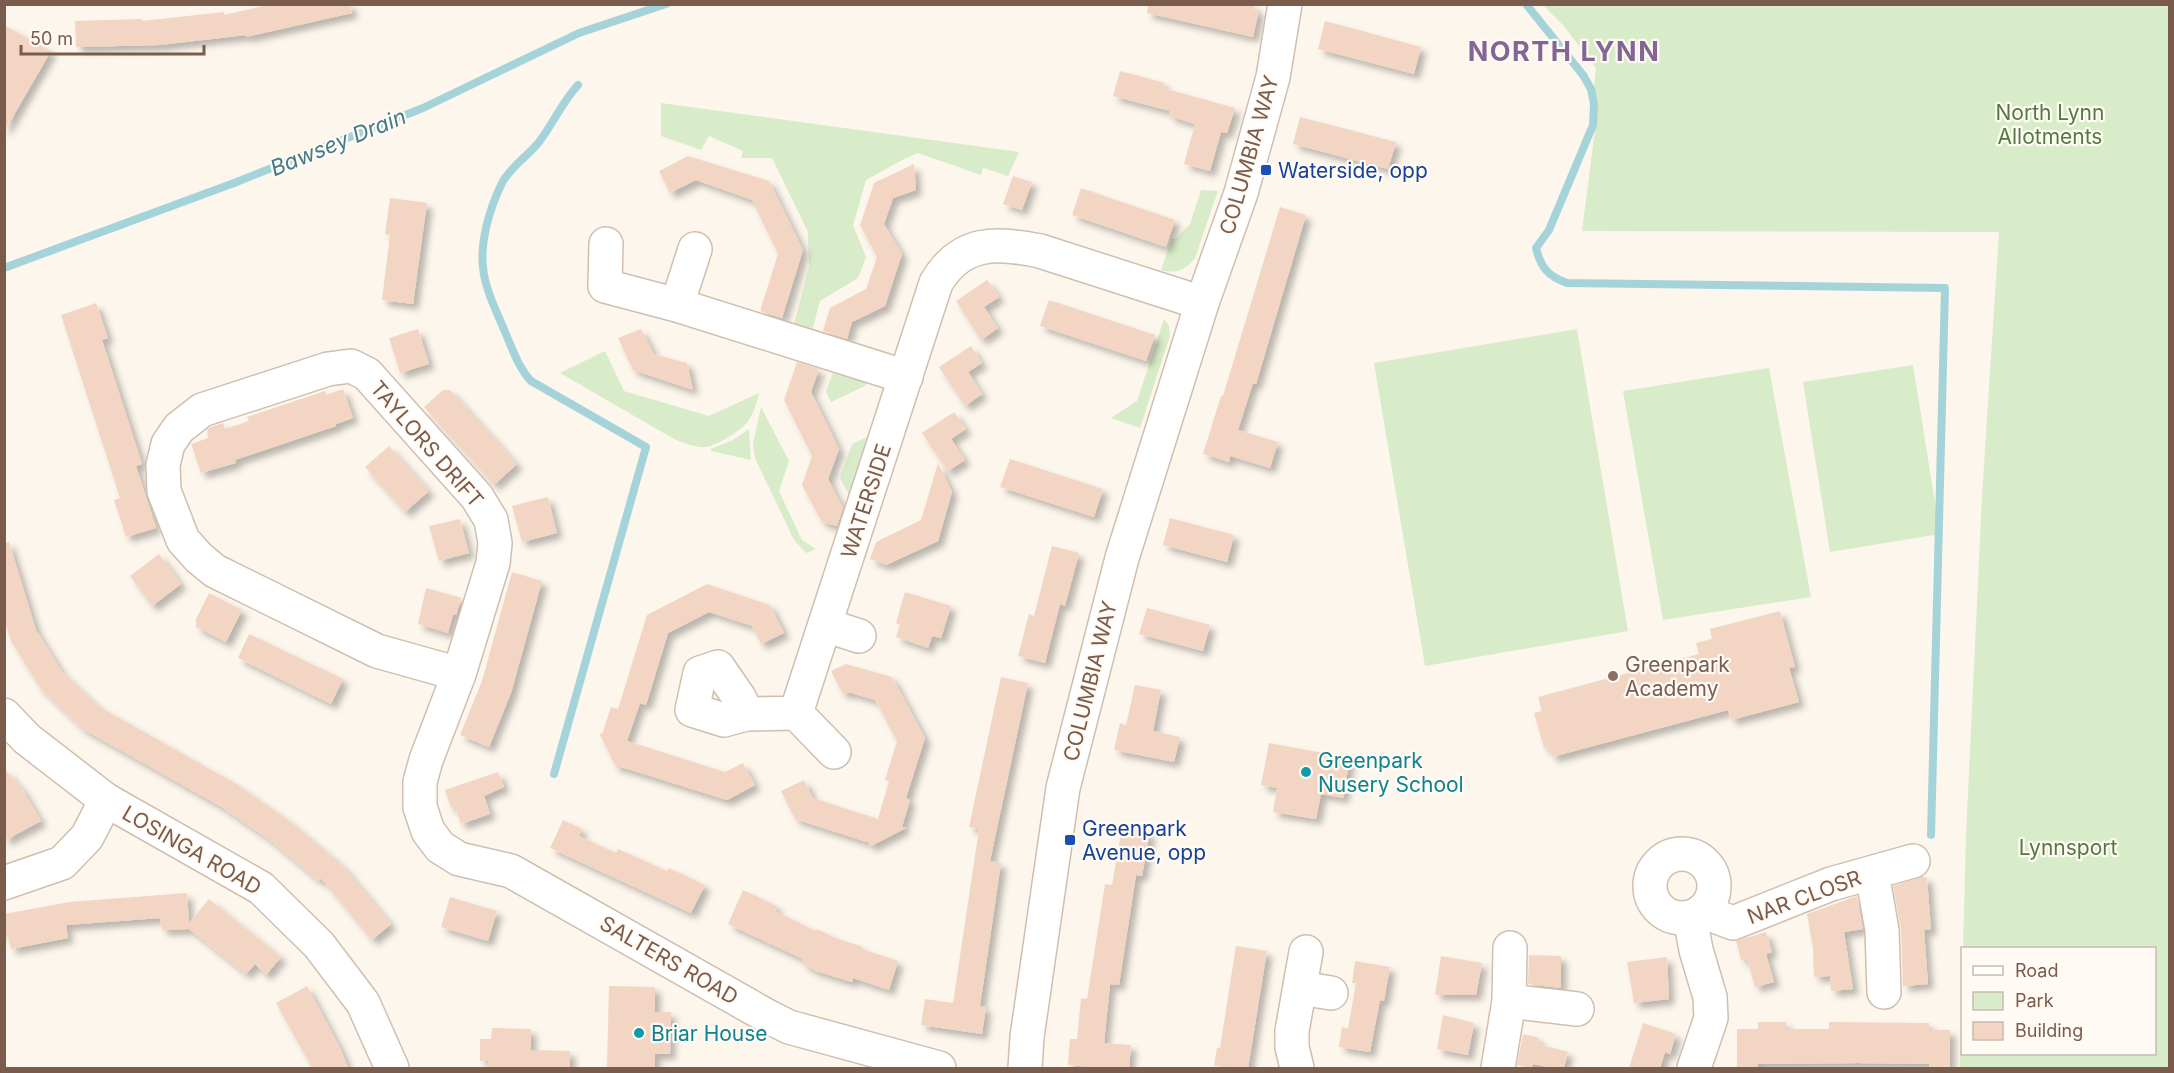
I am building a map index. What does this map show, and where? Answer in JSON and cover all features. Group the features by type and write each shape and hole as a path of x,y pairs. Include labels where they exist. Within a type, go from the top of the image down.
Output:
{"street":[{"name":"COLUMBIA WAY","path":"1025,1068 1027,1037 1063,788 1119,568 1202,303 1244,181 1273,77 1285,4"},
{"path":"606,244 605,286 677,305 906,376"},
{"name":"WATERSIDE","path":"796,713 936,283 944,269 960,255 978,247 1013,245 1040,251 1202,303"},
{"path":"677,305 695,249"},
{"name":"TAYLORS DRIFT","path":"440,848 428,831 420,807 420,782 426,760 459,674 493,563 495,543 491,520 477,497 367,374 351,366 328,369 202,410 179,428 168,444 163,465 164,491 183,540 199,558 216,571 377,651 459,674"},
{"path":"825,625 859,636"},
{"path":"746,714 796,713 834,752"},
{"name":"LOSINGA ROAD","path":"4,715 27,739 106,800 261,888 319,945 363,1003 392,1068"},
{"path":"4,882 62,863 87,837 106,800"},
{"name":"SALTERS ROAD","path":"440,848 459,859 511,871 789,1027 939,1068"},
{"name":"NAR CLOSR","path":"1699,1067 1711,1018 1710,997 1696,950 1696,914 1733,923 1830,884 1913,861"},
{"name":"NAR CLOSR","path":"1872,873 1882,930 1884,992"},
{"path":"1498,1068 1509,1001 1510,948"},
{"path":"1297,1068 1292,1047 1292,1031 1315,990 1306,952"},
{"path":"1509,1001 1577,1009"}],"green space":[{"name":"North Lynn Allotments","path":"1543,5 2169,5 2169,1068 1960,1068 1961,1022 1961,1055 2156,1055 2156,947 1963,947 1982,496 1999,232 1582,231 1597,114 1594,85 1596,68 1563,25"},
{"path":"661,103 1019,152 1008,176 983,168 981,175 918,153 866,180 853,225 866,257 858,278 820,301 811,335 793,328 809,267 808,232 772,158 741,158 743,151 709,136 701,150 661,136"},
{"path":"1201,190 1218,191 1195,258 1188,266 1180,270 1171,272 1161,270 1172,238 1175,239 1190,224"},
{"path":"1164,319 1169,326 1170,336 1140,428 1111,418 1137,401"},
{"path":"1577,329 1628,631 1425,666 1374,363"},
{"path":"605,351 624,391 709,416 759,393 754,410 749,420 741,428 711,446 698,447 678,441 560,373"},
{"path":"1913,365 1940,534 1830,552 1803,382"},
{"path":"835,367 867,378 865,386 831,402 826,392"},
{"path":"1769,368 1811,597 1663,620 1623,391"},
{"path":"761,407 789,461 779,491 802,540 816,549 806,553 794,540 755,458 753,444"},
{"path":"749,429 751,460 711,451 711,449 733,440"},
{"path":"878,432 854,504 840,478 852,444"}],"building":[{"path":"272,4 351,4 352,13 246,37 246,35 160,45 76,47 75,21 142,19 142,21 224,12 224,15"},
{"path":"1148,4 1254,4 1253,9 1259,10 1253,37 1147,13"},
{"path":"1325,21 1421,47 1414,74 1318,49"},
{"path":"4,25 51,51 4,132"},
{"path":"1120,71 1165,83 1163,88 1235,108 1227,133 1221,132 1210,171 1184,164 1195,124 1169,116 1170,111 1113,96"},
{"path":"1300,117 1396,142 1388,169 1293,144"},
{"path":"688,156 769,181 803,250 782,318 760,311 778,254 752,200 696,180 670,193 659,171"},
{"path":"914,164 916,190 893,198 884,224 902,254 885,306 852,322 847,339 823,331 830,308 866,289 877,257 860,225 874,183"},
{"path":"1013,176 1032,182 1022,210 1003,204"},
{"path":"1081,188 1175,220 1166,247 1072,215"},
{"path":"390,198 427,203 413,304 382,300 390,235 385,234"},
{"path":"1280,207 1306,215 1256,384 1253,383 1238,430 1278,442 1270,468 1230,456 1229,462 1203,454 1221,396 1223,396"},
{"path":"987,280 999,297 984,307 998,328 981,340 956,301"},
{"path":"1049,300 1155,335 1146,361 1040,326"},
{"path":"96,303 108,338 102,340 142,464 136,466 156,528 126,537 114,500 120,498 61,315"},
{"path":"418,329 429,364 400,373 389,338"},
{"path":"641,329 654,354 687,363 693,390 633,370 618,338"},
{"path":"971,346 982,363 968,372 982,394 965,406 939,367"},
{"path":"797,362 819,369 811,392 839,449 828,479 843,508 837,526 822,522 802,485 812,456 784,400"},
{"path":"343,389 353,418 336,424 336,426 235,460 236,463 201,473 191,444 208,438 207,430 211,427 223,423 225,429 249,421 247,417 325,391 326,395"},
{"path":"443,390 450,390 517,464 494,485 424,407"},
{"path":"954,412 966,429 951,439 965,460 948,471 922,433"},
{"path":"389,446 429,491 405,512 365,467"},
{"path":"1010,459 1103,489 1094,517 1000,487"},
{"path":"938,463 952,492 938,541 886,565 870,559 876,542 921,520"},
{"path":"548,497 557,533 522,542 512,506"},
{"path":"1170,518 1234,535 1227,562 1163,545"},
{"path":"460,519 469,553 439,561 429,526"},
{"path":"9,542 36,630 62,672 98,706 238,785 292,823 342,865 391,924 372,940 321,878 319,881 267,838 220,806 83,729 40,688 11,641 4,620 4,543"},
{"path":"1052,546 1079,553 1065,606 1060,604 1045,663 1018,656 1029,614 1034,616"},
{"path":"159,554 181,584 152,606 130,576"},
{"path":"512,572 542,581 511,693 489,747 460,735 482,681"},
{"path":"707,584 770,605 784,633 761,644 752,626 709,612 668,633 646,705 640,703 627,741 725,772 743,763 755,785 727,800 618,766 617,769 599,733 602,734 611,707 618,709 647,615"},
{"path":"426,588 461,598 456,615 453,614 448,633 418,624"},
{"path":"905,592 951,606 941,638 932,636 928,648 896,637 900,625 896,623"},
{"path":"209,593 242,610 226,642 196,627 196,619"},
{"path":"1147,608 1210,625 1203,651 1139,634"},
{"name":"Greenpark Academy","path":"1780,611 1795,667 1789,668 1799,702 1731,720 1728,710 1552,757 1549,747 1544,748 1534,713 1542,711 1538,697 1699,654 1696,643 1712,639 1710,629"},
{"path":"249,634 343,679 331,704 238,658"},
{"path":"846,664 892,677 925,738 906,798 910,800 902,827 906,828 869,847 870,843 795,819 781,791 804,780 813,798 878,819 889,781 885,780 897,741 875,700 848,692 843,694 831,671"},
{"path":"1001,677 1028,683 990,861 1001,863 980,1006 986,1007 982,1034 921,1025 925,999 953,1003 979,829 969,827"},
{"path":"1135,685 1161,690 1153,731 1180,737 1174,762 1114,750 1120,723 1126,725"},
{"name":"Greenpark Nusery School","path":"1269,743 1350,758 1343,798 1321,794 1316,819 1273,812 1277,788 1261,785"},
{"path":"4,768 23,790 41,821 4,841"},
{"path":"498,772 504,787 484,796 490,814 461,824 455,806 451,808 445,790"},
{"path":"563,820 582,829 579,836 616,853 618,849 667,871 669,868 705,885 691,913 550,848"},
{"path":"1122,828 1150,832 1142,876 1136,875 1119,985 1110,984 1104,1043 1131,1045 1129,1068 1068,1065 1070,1039 1077,1039 1081,998 1087,999 1105,884 1112,885"},
{"path":"1927,877 1931,930 1924,930 1928,984 1903,986 1901,929 1893,886"},
{"path":"743,890 777,906 775,911 816,931 817,929 863,947 862,949 898,961 889,990 853,978 852,982 816,971 802,963 803,959 728,924"},
{"path":"187,893 189,923 209,899 281,957 266,975 255,964 246,974 189,929 162,930 160,918 66,925 68,938 11,949 9,937 4,937 4,914 70,902"},
{"path":"1857,896 1863,929 1844,932 1853,989 1831,991 1830,976 1814,977 1813,948 1807,914"},
{"path":"450,897 497,911 488,941 441,927"},
{"path":"1766,932 1772,952 1766,954 1774,982 1755,987 1747,959 1741,960 1736,941"},
{"path":"1236,946 1267,951 1248,1068 1214,1066 1217,1048 1220,1048"},
{"path":"1529,955 1561,956 1561,988 1528,984"},
{"path":"1441,956 1482,963 1476,995 1435,995"},
{"path":"1667,957 1669,999 1634,1003 1627,962"},
{"path":"1355,961 1390,967 1384,1001 1380,1000 1370,1052 1339,1047 1342,1027 1348,1029 1356,983 1352,983"},
{"path":"307,986 348,1068 312,1068 276,1003"},
{"name":"Briar House","path":"609,986 655,987 655,1012 671,1012 670,1054 655,1054 655,1068 607,1068"},
{"path":"1443,1015 1474,1023 1468,1055 1437,1049"},
{"path":"1758,1022 1786,1022 1786,1029 1829,1029 1829,1022 1929,1023 1929,1030 1950,1030 1950,1068 1929,1068 1929,1064 1858,1063 1758,1064 1758,1068 1737,1068 1737,1029 1758,1029"},
{"path":"1643,1023 1676,1034 1670,1054 1665,1052 1660,1068 1629,1068"},
{"path":"492,1028 531,1029 531,1050 570,1051 570,1068 488,1068 488,1061 480,1061 480,1039 491,1039"},
{"path":"1523,1034 1539,1038 1538,1044 1568,1052 1564,1068 1533,1064 1532,1068 1517,1065"}],"waterway":[{"name":"Bawsey Drain","path":"4,268 234,183 423,108 579,33 666,4"},
{"path":"1526,4 1583,75 1591,89 1594,104 1593,125 1549,230 1536,248 1543,266 1555,277 1567,283 1945,288 1931,835"},
{"path":"554,774 646,447 531,381 516,358 492,301 484,276 482,257 487,224 502,183 510,171 539,142 578,85"}],"place":[{"name":"Waterside, opp","path":"1266,170"},
{"name":"Greenpark Academy","path":"1613,676"},
{"name":"Greenpark Nusery School","path":"1306,772"},
{"name":"Greenpark Avenue, opp","path":"1070,840"},
{"name":"Briar House","path":"639,1033"}],"district":[{"name":"NORTH LYNN","path":"1564,51"}],"park label":[{"name":"Lynnsport","path":"2068,847"}]}
